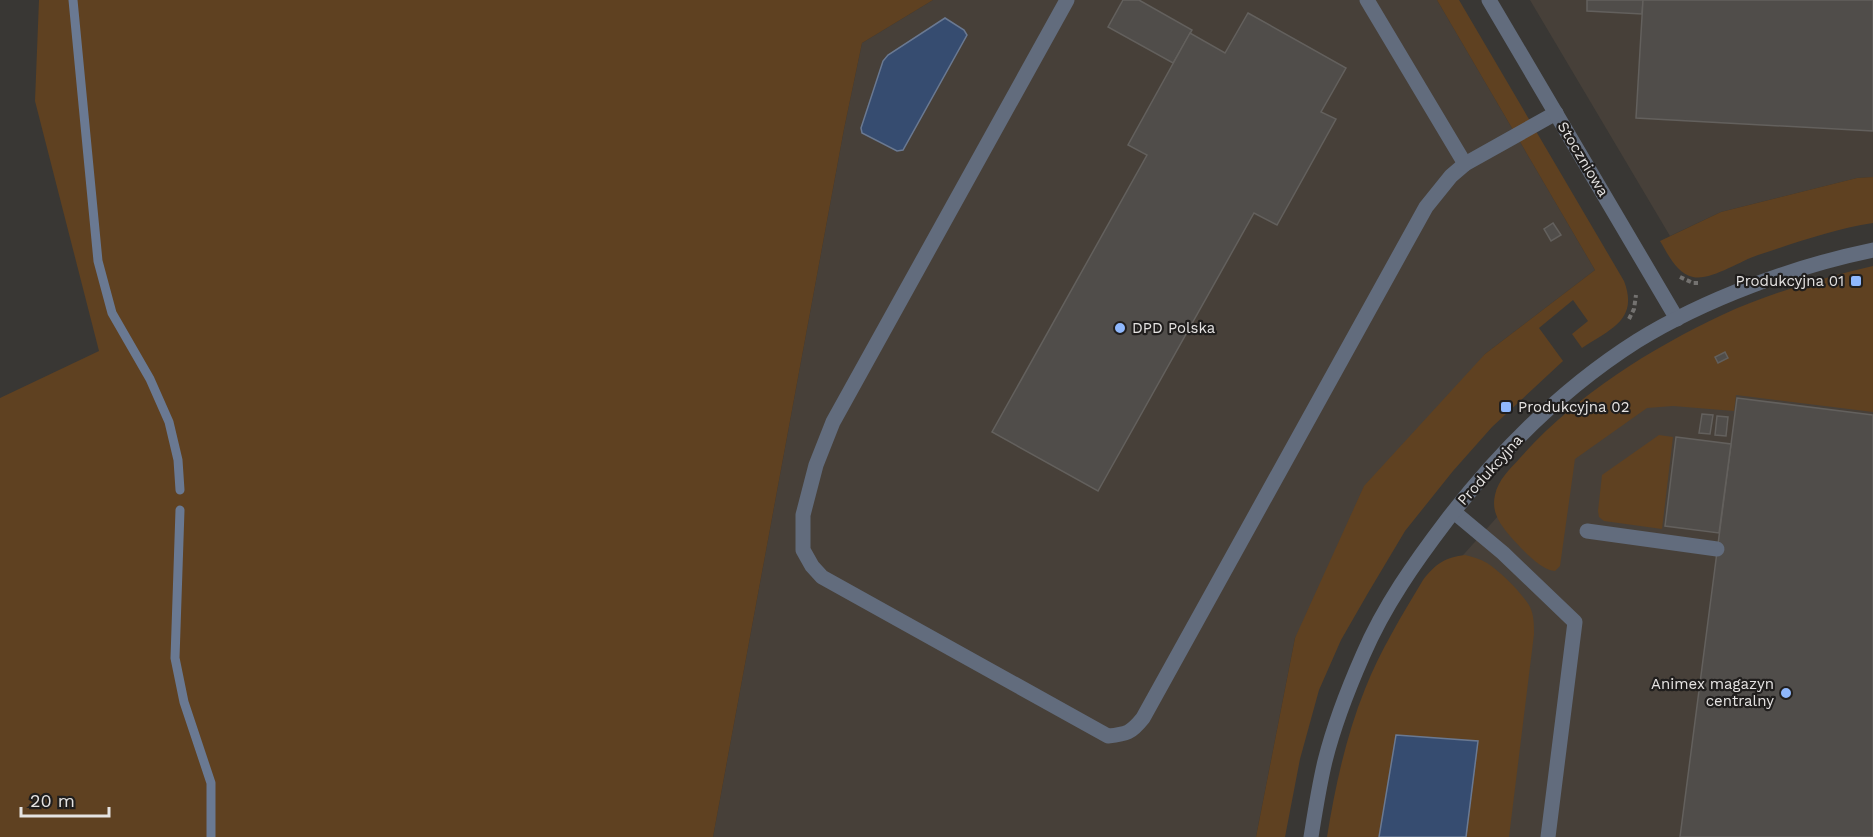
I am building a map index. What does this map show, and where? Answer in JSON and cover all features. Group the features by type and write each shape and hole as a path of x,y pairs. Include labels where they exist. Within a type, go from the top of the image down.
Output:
{"street":[{"path":"1067,0 833,423 816,465 803,515 803,550 812,566 822,577 1108,736 1133,731 1143,718 1426,207 1451,176 1465,164 1556,112"},
{"path":"1367,0 1465,164"},
{"name":"Stoczniowa","path":"1489,0 1677,319"},
{"name":"Produkcyjna","path":"1311,837 1325,762 1344,700 1364,652 1386,610 1423,552 1473,486 1509,446 1548,409 1595,370 1637,341 1677,319 1779,276 1844,256 1873,250"},
{"path":"1454,512 1503,553 1575,622 1548,837"},
{"path":"1587,531 1717,549"}],"path":[{"path":"1675,272 1682,279 1693,283 1704,283"},
{"path":"1624,326 1634,309 1636,296 1634,290"}],"shaded area":[{"path":"39,0 933,0 862,43 844,129 713,837 0,837 0,398 99,351 35,101"},
{"name":"DPD Polska","path":"933,0 1437,0 1595,270 1485,354 1295,638 1256,837 713,837 844,129 862,43"},
{"path":"1437,0 1459,0 1624,281 1628,294 1628,305 1625,314 1612,329 1582,348 1572,334 1588,321 1573,300 1539,328 1563,361 1492,427 1405,531 1341,640 1319,690 1300,759 1285,837 1256,837 1295,638 1364,486 1485,354 1595,270"},
{"path":"1530,0 1873,0 1873,177 1857,178 1721,212 1670,236"},
{"path":"1873,177 1873,223 1800,241 1758,255 1708,276 1693,277 1682,272 1660,241 1721,212 1857,178"},
{"path":"1873,266 1873,412 1736,395 1734,411 1673,406 1647,408 1575,459 1560,566 1555,571 1543,567 1531,557 1503,527 1495,512 1494,501 1499,484 1505,475 1541,435 1564,414 1614,376 1667,343 1740,307 1796,287"},
{"path":"1873,300 1873,837 1346,837 1447,573 1525,486 1678,377"},
{"path":"1659,435 1673,437 1662,529 1604,521 1599,517 1598,511 1602,475"},
{"path":"1465,555 1487,563 1504,577 1527,602 1533,617 1534,634 1509,837 1327,837 1347,743 1358,707 1377,661 1427,574 1447,560"}],"water":[{"path":"945,18 964,30 967,35 903,150 897,151 862,133 861,128 883,61 888,55"},
{"path":"1396,735 1478,741 1466,837 1379,837"}],"building":[{"path":"1123,0 1139,0 1192,30 1173,63 1108,27"},
{"path":"1587,0 1643,0 1642,14 1587,11"},
{"path":"1643,0 1873,0 1873,131 1636,118"},
{"name":"DPD Polska","path":"1248,13 1346,68 1321,112 1336,119 1277,225 1254,213 1098,491 992,432 1147,155 1128,145 1190,33 1225,53"},
{"path":"1553,223 1561,235 1551,241 1544,229"},
{"path":"1725,352 1728,358 1718,363 1715,357"},
{"name":"Animex magazyn centralny","path":"1737,398 1873,415 1873,837 1680,837"},
{"path":"1702,414 1713,415 1710,434 1699,433"},
{"path":"1717,416 1728,417 1726,436 1715,435"},
{"path":"1676,437 1731,444 1719,533 1665,526"}],"waterway":[{"path":"73,0 98,261 112,313 150,379 169,422 178,460 180,490"},
{"path":"180,510 175,658 184,702 211,783 211,837"}],"place":[{"name":"Produkcyjna 01","path":"1856,281"},
{"name":"DPD Polska","path":"1120,328"},
{"name":"Produkcyjna 02","path":"1506,407"},
{"name":"Animex magazyn centralny","path":"1786,693"}]}
